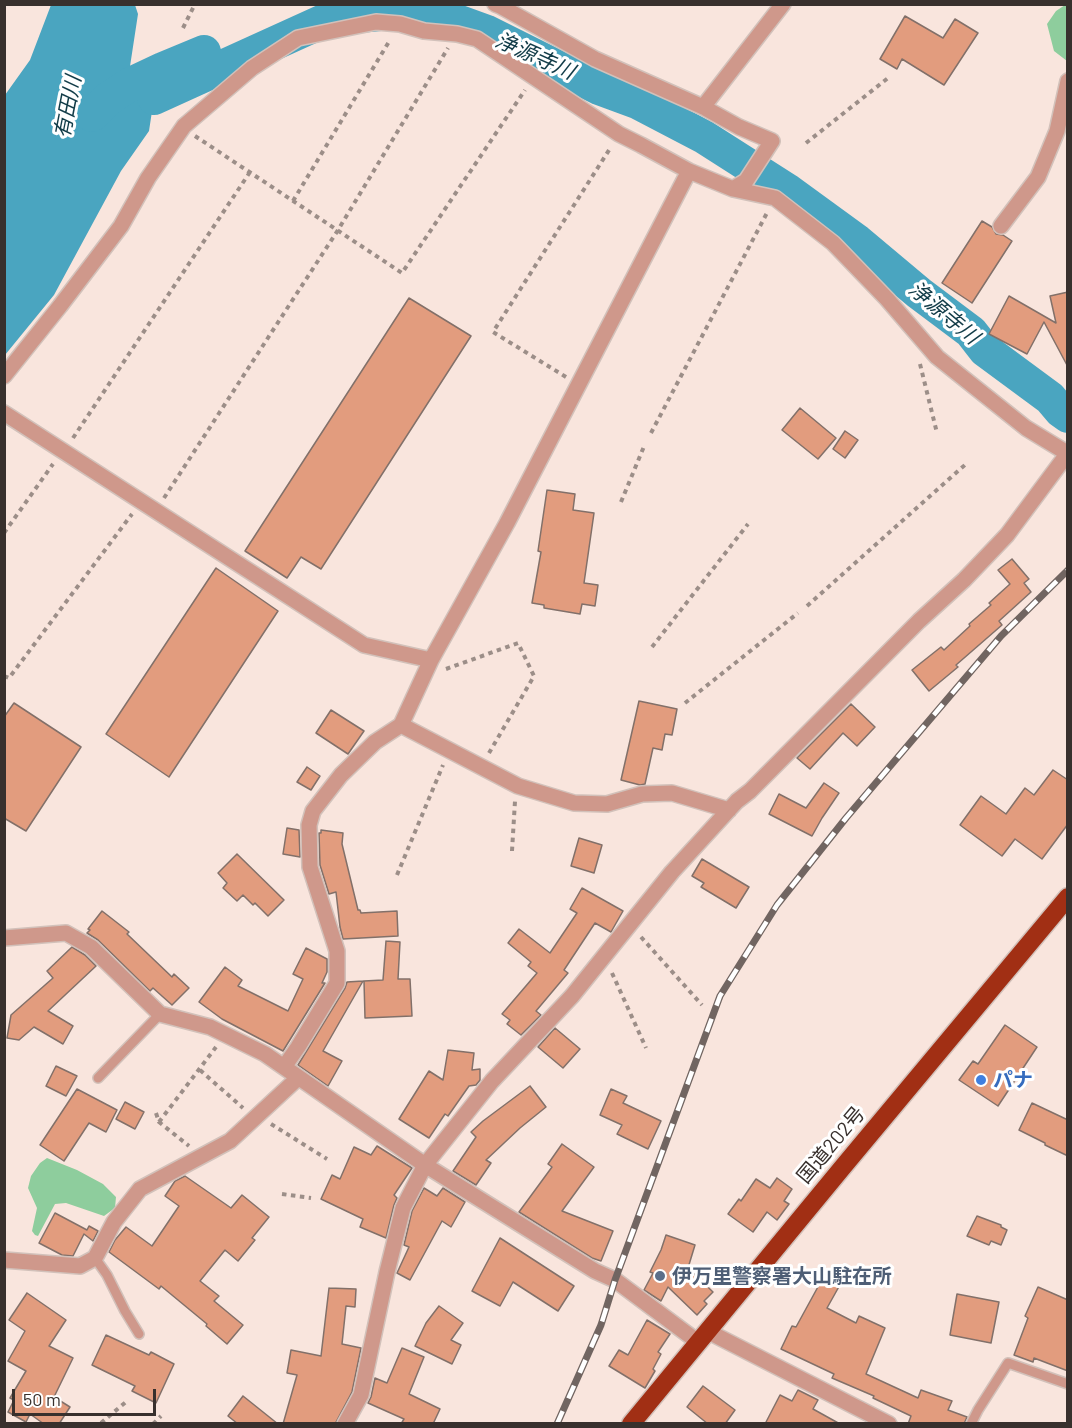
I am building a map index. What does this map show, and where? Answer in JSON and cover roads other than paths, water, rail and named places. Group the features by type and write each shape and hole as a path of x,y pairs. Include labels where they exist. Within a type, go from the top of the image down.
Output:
{"highway":[{"name":"国道202号","path":"631,1424 1068,897"}],"street":[{"path":"495,4 595,59 703,107 739,127 772,141 740,185"},
{"path":"703,107 783,4"},
{"path":"4,376 122,226 148,178 184,126 252,68 298,38 376,22 400,24 424,31 457,34 477,39 619,134 689,171 740,185 775,198 833,243 887,299 937,357 1026,428 1067,453 1007,534 750,791 737,801 672,872 572,996 492,1081 425,1165 403,1208 361,1395 345,1424"},
{"path":"1001,225 1038,177 1057,131 1068,81"},
{"path":"284,1067 337,983 337,951 310,867 309,825 313,811 342,775 375,742 401,725 431,660 507,523 689,171"},
{"path":"4,413 364,645 431,660"},
{"path":"401,725 518,786 574,803 607,804 642,794 672,793 729,810"},
{"path":"4,938 66,933 91,947 160,1014 210,1027 265,1054 425,1165 596,1271 615,1280 702,1336 889,1424"},
{"path":"4,1260 80,1266 94,1258 114,1222 140,1188 230,1141 260,1119 298,1078"}],"lane":[{"path":"98,1078 160,1014"},
{"path":"94,1258 139,1334"},
{"path":"971,1424 1008,1363 1068,1384"}],"water":[{"name":"有田川","path":"51,5 135,5 138,14 127,86 137,98 154,98 149,131 121,171 54,295 5,355 5,95 30,60"}],"waterway":[{"name":"浄源寺川","path":"92,115 108,99 129,85 204,52 154,98 328,19 390,13 454,20 487,32 599,88 637,102 704,137 787,190 857,241 919,293 971,332 985,350 1050,398 1068,416"}],"railway":[{"path":"557,1424 601,1325 615,1280 720,996 777,905 846,818 1001,636 1068,570"}],"place":[{"name":"パナ","path":"981,1080"},
{"name":"伊万里警察署大山駐在所","path":"660,1276"}]}
